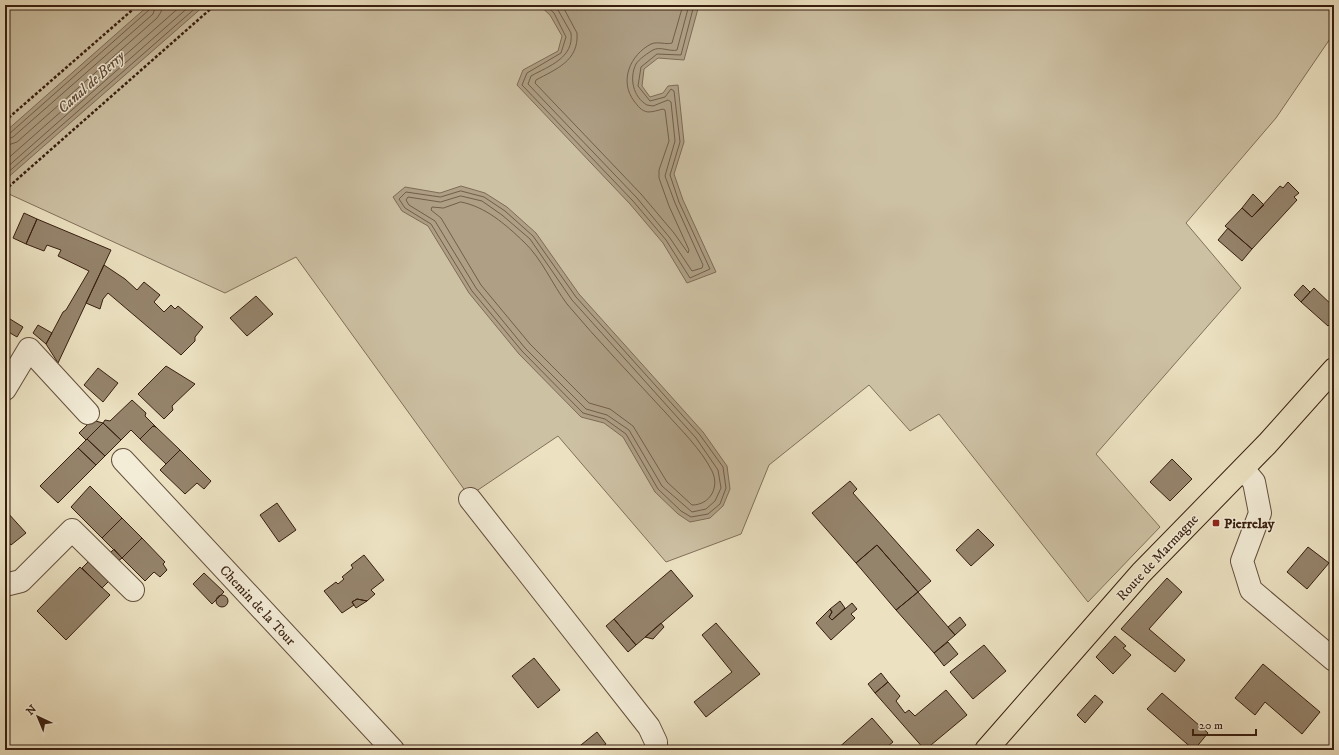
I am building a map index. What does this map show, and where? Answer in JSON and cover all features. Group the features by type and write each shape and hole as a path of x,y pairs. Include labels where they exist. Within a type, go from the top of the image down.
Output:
{"main road":[{"name":"Route de Marmagne","path":"986,750 1141,573 1267,444 1334,370"},
{"name":"Route de Marmagne","path":"1001,750 1121,610 1249,476 1334,384"}],"street":[{"path":"5,389 29,349 88,413"},
{"name":"Chemin de la Tour","path":"123,460 393,750"},
{"path":"1249,476 1254,482 1260,513 1242,561 1250,590 1334,660"},
{"path":"470,499 649,726 656,742 656,750"},
{"path":"5,585 21,581 72,530 133,590"}],"path":[{"path":"5,121 138,5"},
{"path":"5,190 215,5"}],"shaded area":[{"path":"5,5 1334,5 1334,33 1276,118 1186,223 1241,288 1096,454 1160,527 1088,602 939,414 910,431 869,385 769,465 741,534 666,562 558,436 469,496 296,257 225,293 9,194 5,198"}],"water":[{"name":"Canal de Berry","path":"149,5 205,5 5,180 5,132"},
{"path":"539,5 699,5 684,60 658,58 644,69 642,86 650,97 663,93 668,86 678,85 684,142 674,174 683,200 716,272 687,283 663,243 630,204 517,85 523,70 558,51 562,36 550,15"},
{"path":"461,186 485,193 507,207 536,233 579,294 703,432 727,466 730,489 723,506 710,518 690,522 678,514 655,492 623,437 604,423 581,417 519,354 469,293 428,226 402,211 393,197 405,187 440,193"}],"building":[{"path":"1288,182 1299,193 1294,197 1297,200 1252,249 1225,226 1242,208 1252,217 1280,186 1283,188"},
{"path":"1253,194 1264,205 1252,217 1242,208"},
{"path":"24,213 37,219 26,244 13,238"},
{"path":"37,219 111,250 58,363 46,344 63,312 66,310 89,271 58,256 61,250 47,245 44,251 26,244"},
{"path":"1228,228 1252,249 1242,261 1218,240"},
{"path":"104,265 125,279 137,290 144,282 160,295 154,302 164,312 171,305 175,309 178,306 203,327 195,337 195,341 181,355 108,293 103,299 100,309 86,303"},
{"path":"1303,285 1310,292 1301,302 1294,295"},
{"path":"1314,288 1334,307 1334,320 1328,326 1301,302"},
{"path":"256,296 273,314 247,336 230,318"},
{"path":"10,319 23,327 17,337 5,330"},
{"path":"38,325 52,333 46,344 33,333"},
{"path":"166,366 195,384 172,406 173,410 164,419 138,394"},
{"path":"98,368 118,383 103,402 84,385"},
{"path":"132,400 146,413 145,416 156,427 153,426 140,439 131,430 121,440 103,423 105,420 110,421"},
{"path":"92,420 103,423 86,440 79,433"},
{"path":"103,423 121,440 105,456 87,439"},
{"path":"153,426 156,427 180,450 166,464 140,439"},
{"path":"87,439 105,456 96,465 78,448"},
{"path":"78,448 96,465 58,503 40,486"},
{"path":"180,450 211,481 204,489 197,483 185,494 160,470"},
{"path":"1172,459 1192,479 1170,501 1150,482"},
{"path":"850,481 857,489 853,493 931,581 918,592 877,545 856,563 812,513"},
{"path":"90,486 122,518 102,538 71,507"},
{"path":"277,503 296,530 279,542 260,515"},
{"path":"7,512 26,533 11,545 5,538 5,514"},
{"path":"122,518 142,538 122,558 102,538"},
{"path":"978,529 994,545 971,566 956,550"},
{"path":"142,538 165,562 163,564 167,570 160,577 154,572 145,581 122,558"},
{"path":"877,545 918,592 896,610 856,563"},
{"path":"1308,547 1329,563 1307,589 1287,572"},
{"path":"114,549 122,558 117,562 109,554"},
{"path":"364,555 384,580 371,590 375,594 367,601 357,599 352,602 354,605 342,613 324,591 336,582 338,584 344,579 342,577 353,568 351,565"},
{"path":"90,560 110,580 102,588 82,568"},
{"path":"80,567 110,595 66,640 37,611"},
{"path":"671,570 693,596 636,645 614,619"},
{"path":"204,573 224,592 212,604 193,584"},
{"path":"1167,578 1182,592 1149,629 1185,660 1175,672 1121,629"},
{"path":"918,592 955,635 934,653 896,610"},
{"path":"224,595 227,596 227,606 220,607 217,606 216,599 217,596"},
{"path":"357,599 367,601 356,608 352,602"},
{"path":"840,601 845,608 832,620 829,617 832,612 830,609"},
{"path":"852,603 857,609 851,614 855,618 831,640 816,623 830,609 832,612 829,617 832,620"},
{"path":"960,617 966,625 955,635 948,627"},
{"path":"614,619 636,645 628,652 606,626"},
{"path":"661,623 664,627 653,639 645,637"},
{"path":"716,623 760,674 706,717 694,702 732,672 702,635"},
{"path":"1115,636 1126,646 1123,648 1131,655 1113,674 1096,657"},
{"path":"948,642 958,654 944,666 934,653"},
{"path":"984,645 1006,671 973,699 950,672"},
{"path":"534,658 560,690 538,708 512,676"},
{"path":"1263,664 1320,712 1302,734 1265,702 1255,715 1235,698"},
{"path":"881,673 888,682 875,693 868,684"},
{"path":"888,682 900,696 896,701 905,713 909,710 915,716 946,690 967,715 925,750 875,693"},
{"path":"1162,693 1208,733 1194,750 1147,709"},
{"path":"1095,695 1103,702 1085,723 1077,715"},
{"path":"5,711 10,716 5,721"},
{"path":"872,718 893,742 883,750 836,750"},
{"path":"597,732 606,744 603,746 607,750 576,749"}],"place":[{"name":"Pierrelay","path":"1216,523"}]}
